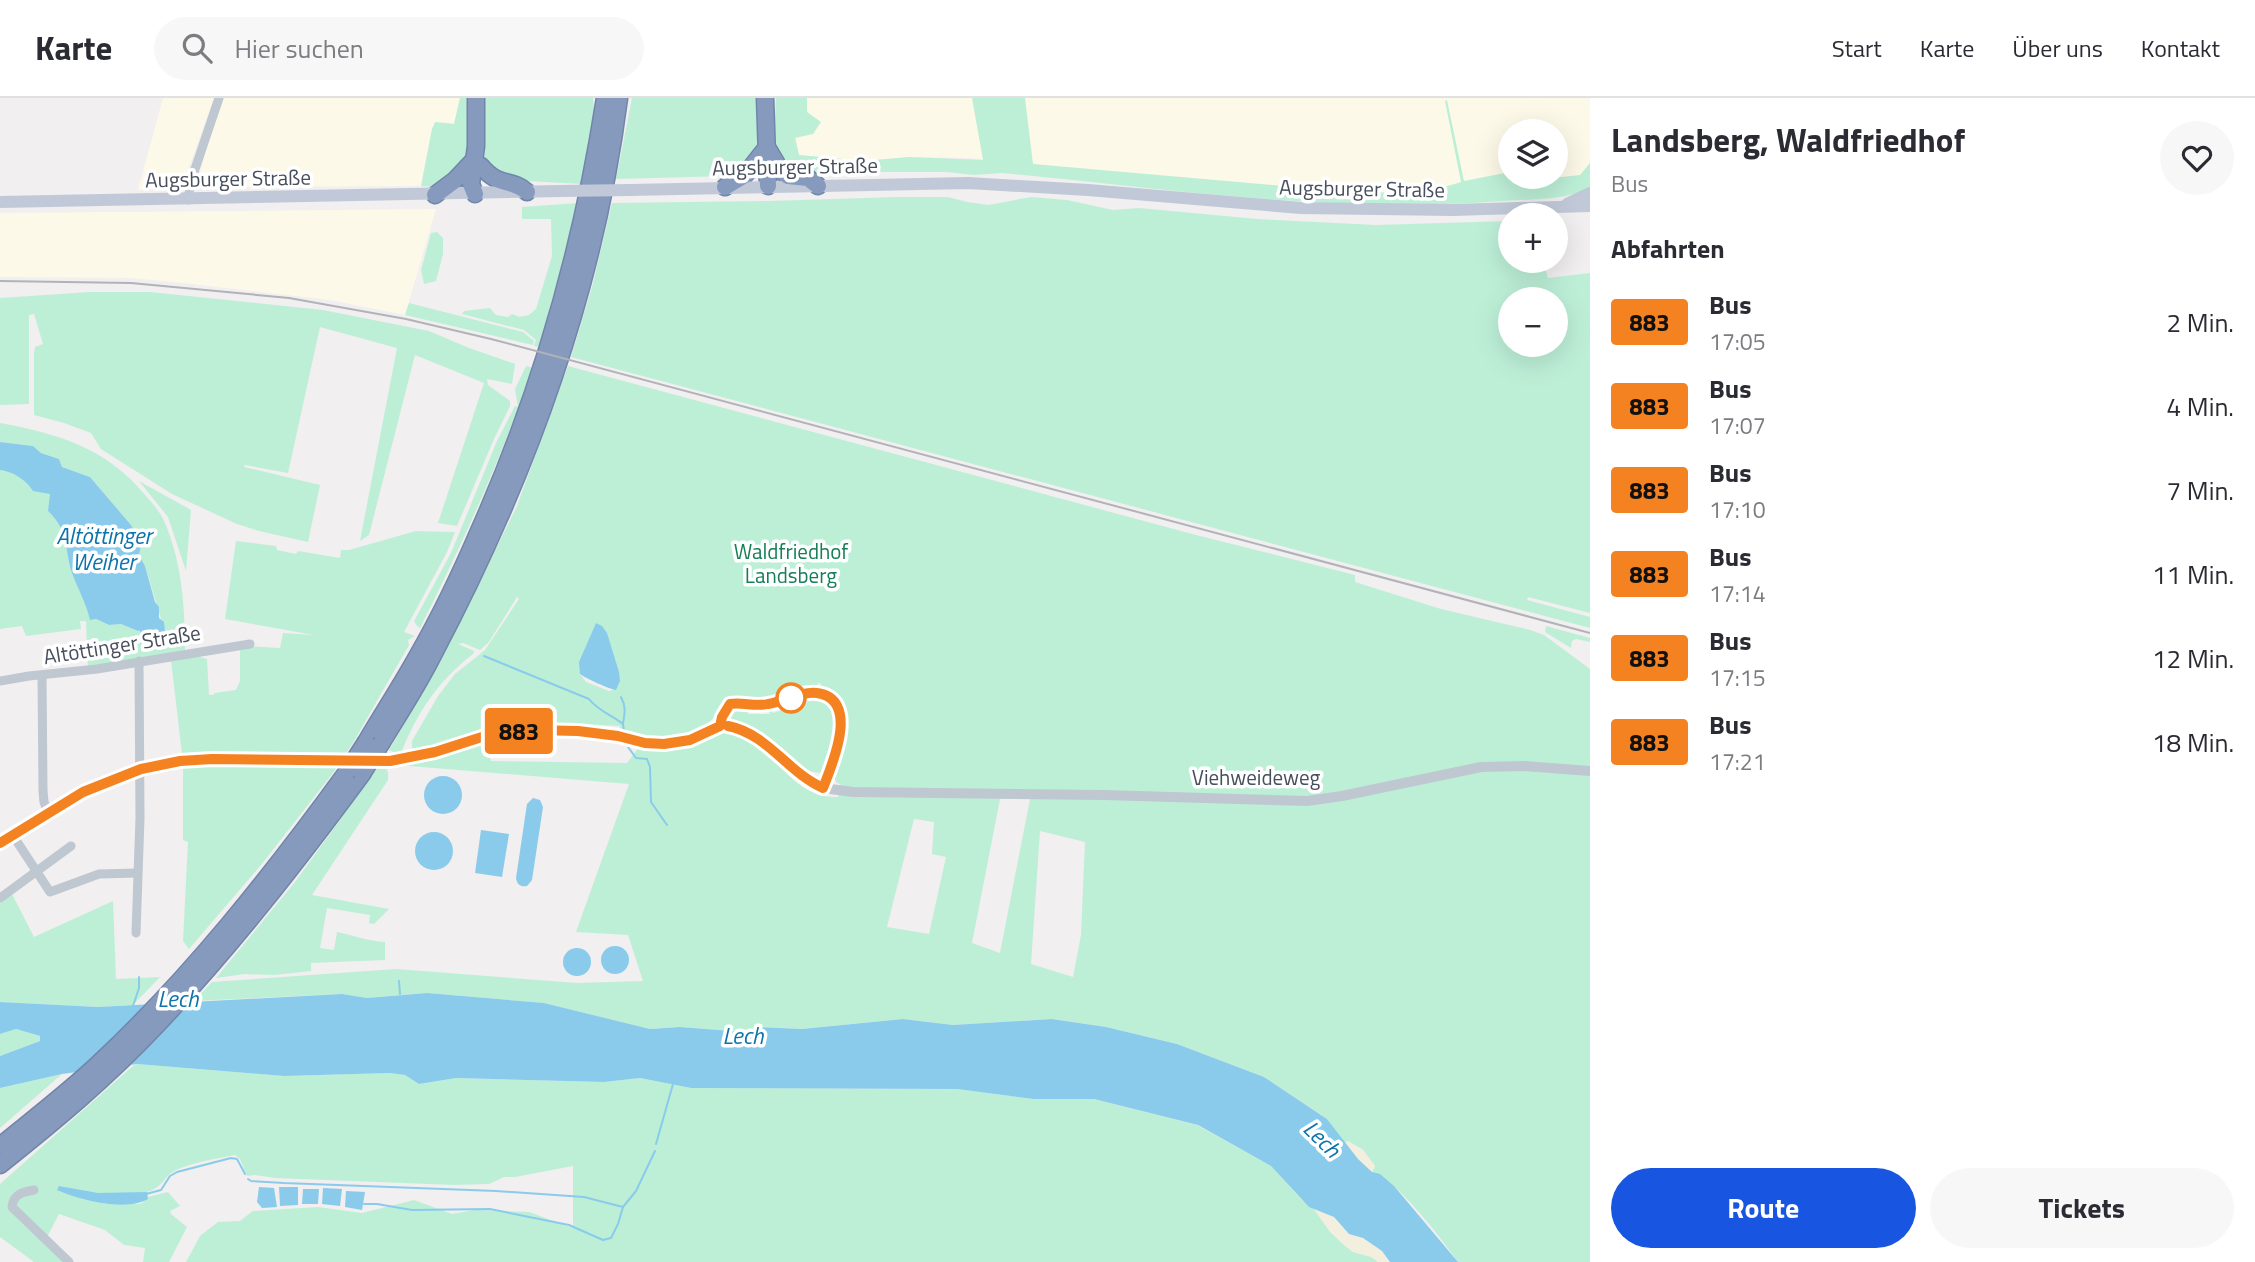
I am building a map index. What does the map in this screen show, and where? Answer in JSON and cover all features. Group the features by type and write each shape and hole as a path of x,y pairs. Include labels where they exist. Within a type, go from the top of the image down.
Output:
{"highway":[{"path":"475,98 479,186 475,194"},
{"path":"594,164 596,98"},
{"path":"374,742 464,565 524,422 566,288 594,164 605,98"},
{"path":"1,1164 68,1108 155,1028 287,855 354,774 432,658 509,499 555,375 583,280 619,98"},
{"path":"616,120 625,98"},
{"path":"765,98 768,186"},
{"path":"766,147 781,171 788,176 808,178 818,186"},
{"path":"725,187 746,175 766,147"},
{"path":"476,158 497,181 521,186 527,192"},
{"path":"435,195 455,180 476,158"},
{"path":"0,1146 97,1065 217,947"}],"main road":[{"name":"Augsburger Straße","path":"0,202 768,186 1002,184 1258,205 1377,211 1498,210"},
{"path":"1568,204 1590,193"},
{"name":"Augsburger Straße","path":"1568,207 1590,206"}],"street":[{"path":"188,200 191,181 219,98"},
{"name":"Altöttinger Straße","path":"0,681 97,669 250,644"},
{"path":"136,933 141,769 139,662"},
{"path":"42,675 43,791 48,812"},
{"name":"Viehweideweg","path":"0,843 83,792 141,769 180,761 212,759 390,761 435,752 485,736 533,730 578,731 664,744 690,740 720,726 736,728 751,733 799,775 823,788 853,792 1307,801 1481,768 1524,766 1590,771"},
{"path":"12,834 50,892 99,874 137,873"},
{"path":"0,898 71,846"},
{"path":"34,1191 16,1196 12,1207 69,1262"}],"shaded area":[{"path":"163,98 214,98 182,187 138,190"},
{"path":"224,98 460,98 454,124 442,122 432,129 421,186 196,187 212,128"},
{"path":"787,98 1590,98 1590,171 1583,177 1568,179 1568,119 1498,119 1498,189 1508,189 1496,191 1385,193 1275,187 969,158 909,157 864,161 799,155"},
{"path":"436,209 405,315 330,300 131,278 0,277 0,213"}],"green space":[{"path":"460,98 470,98 467,160 460,171 434,187 421,186 435,122 454,124"},
{"path":"481,98 593,98 594,112 582,184 506,180 487,165 481,149"},
{"path":"632,98 756,98 758,135 753,156 739,171 726,176 616,179"},
{"path":"776,98 807,98 807,112 821,122 813,134 795,138 799,155 864,161 909,157 983,160 972,98 1025,98 1033,164 1353,192 1414,193 1461,182 1445,101 1447,100 1464,181 1498,174 1498,189 1568,189 1568,176 1580,175 1590,163 1590,188 1547,199 1376,204 1252,198 1002,173 974,175 947,172 797,172 788,167 782,159 775,130"},
{"path":"948,197 989,205 1031,197 1067,200 1113,210 1139,208 1257,219 1376,225 1498,221 1498,273 1547,273 1548,278 1590,273 1590,613 1528,597 1527,600 1590,617 1590,628 571,357 592,287 612,203"},
{"path":"579,203 539,347 534,346 536,340 524,330 462,314 464,311 490,308 496,315 508,317 512,314 520,317 529,315 536,309 552,256 551,219 522,219 522,207"},
{"path":"437,232 443,238 443,254 436,281 424,284 421,270 431,233"},
{"path":"90,292 150,292 323,310 429,331 515,364 512,384 487,379 488,385 510,401 510,406 457,526 438,523 484,383 415,355 369,535 360,541 397,348 320,327 288,473 245,465 244,467 320,485 308,542 237,524 172,494 101,449 91,433 34,415 34,353 35,347 43,344 34,314 29,315 29,404 0,405 0,298"},
{"path":"409,303 523,332 534,341 533,345 405,315"},
{"path":"526,366 533,368 495,467 420,628 414,621 451,553 497,441 515,406 518,407 515,389"},
{"name":"Waldfriedhof Landsberg","path":"568,366 1196,535 1355,575 1355,582 1441,609 1544,635 1590,669 1590,1262 1458,1262 1406,1198 1394,1186 1372,1172 1375,1166 1363,1150 1348,1141 1345,1143 1320,1114 1264,1077 1177,1044 1106,1027 1052,1019 953,1025 903,1019 802,1029 759,1027 744,1032 680,1027 650,1029 544,1003 427,993 367,998 342,994 194,1001 212,982 396,969 577,983 643,981 628,935 576,932 629,784 397,765 486,741 491,761 627,763 639,747 688,736 726,732 735,733 758,745 805,789 822,796 838,797 841,785 836,782 834,776 845,739 846,717 842,707 822,689 820,683 819,689 768,701 726,701 705,725 680,737 635,737 619,733 620,726 539,724 512,727 412,751 412,741 438,696 455,674 485,650 519,599 517,597 489,642 480,650 463,643 458,644 474,651 473,654 450,674 431,697 402,751 396,753 389,750 440,662 517,506","holes":["596,623 619,672 616,689 609,691 586,682 580,674","1000,799 1030,799 1000,953 972,943","914,819 934,822 932,854 946,857 929,934 887,927","1040,831 1085,842 1081,935 1073,977 1031,964"]},
{"path":"0,423 62,438 98,455 131,480 154,505 171,538 179,569 185,650 88,670 86,621 80,621 81,629 26,636 22,626 0,629 0,470 8,471 51,494 48,511 63,533 72,572 90,620 96,619 109,625 121,624 142,630 144,634 165,632 145,566 139,555 142,543 131,525 90,477 62,467 59,459 41,453 33,446 0,442"},
{"path":"139,481 191,510 186,571 168,517"},
{"path":"416,531 455,532 404,632 415,636 408,640 409,645 333,773 261,865 189,949 183,941 188,842 183,840 183,763 171,660 196,656 207,659 209,695 213,695 236,690 240,681 240,649 248,646 280,648 283,633 314,635 225,619 236,541 276,546 277,550 296,554 298,551 340,558 341,550"},
{"path":"1546,626 1590,638 1590,642 1576,639 1572,641 1571,648 1545,632"},
{"path":"806,696 820,699 833,715 833,739 821,773 807,771 749,725 726,718 737,705 749,709 748,714 770,714 768,708 771,707 773,713 792,707 790,701 795,707 807,703"},
{"path":"379,766 384,766 388,772 388,780 312,895 389,909 374,924 369,923 370,915 327,908 320,948 334,950 337,932 385,942 385,960 311,963 311,971 216,978 295,882"},
{"path":"12,894 34,937 113,901 116,979 160,977 133,1005 98,1007 0,1002 0,903"},
{"path":"16,1029 40,1036 40,1041 0,1056 0,1034"},
{"path":"137,1064 284,1076 390,1073 405,1075 419,1084 456,1078 604,1082 640,1078 691,1088 957,1089 1033,1099 1094,1099 1197,1125 1271,1166 1302,1200 1314,1209 1330,1232 1353,1252 1372,1256 1378,1262 186,1262 200,1236 218,1222 240,1221 253,1211 318,1207 362,1213 414,1200 452,1214 474,1210 529,1212 573,1228 573,1166 504,1177 489,1184 454,1185 247,1176 240,1159 235,1155 182,1167 156,1188 135,1194 103,1194 59,1186 67,1194 108,1203 140,1204 148,1197 168,1192 180,1206 170,1211 171,1214 187,1227 169,1262 143,1262 145,1248 124,1245 105,1230 59,1214 45,1241 65,1262 34,1262 0,1237 0,1184"},
{"path":"62,1074 0,1128 0,1088"}],"sand":[{"path":"1348,1141 1363,1150 1375,1166 1372,1172 1345,1143"},
{"path":"1314,1209 1334,1217 1349,1233 1363,1238 1382,1251 1390,1262 1378,1262 1346,1247"}],"water":[{"name":"Altöttinger Weiher","path":"0,442 33,446 41,453 59,459 62,467 90,477 131,525 142,543 139,555 159,607 159,618 164,622 163,637 144,634 142,630 121,624 109,625 96,619 90,620 72,573 63,533 48,511 50,494 33,491 19,477 0,470"},
{"path":"596,623 607,633 619,672 620,681 616,690 580,674 579,662"},
{"path":"443,776 457,781 462,795 457,809 443,814 429,809 424,795 429,781"},
{"path":"533,798 540,800 543,807 532,880 527,886 523,886 518,884 516,878 527,804"},
{"path":"481,830 509,834 502,877 475,873"},
{"path":"434,832 448,837 453,851 448,865 434,870 420,865 415,851 420,837"},
{"path":"615,946 625,950 629,960 625,970 615,974 605,970 601,960 605,950"},
{"path":"577,948 587,952 591,962 587,972 577,976 567,972 563,962 567,952"},
{"name":"Lech","path":"427,993 544,1003 650,1029 680,1027 744,1032 759,1027 802,1029 903,1019 953,1025 1052,1019 1106,1027 1177,1044 1264,1077 1327,1119 1358,1159 1394,1186 1458,1262 1390,1262 1382,1251 1363,1238 1349,1234 1334,1217 1309,1207 1271,1166 1198,1125 1094,1099 1033,1099 957,1089 691,1088 640,1078 604,1082 456,1078 419,1084 405,1075 390,1073 284,1076 137,1064 62,1074 0,1088 0,1056 40,1041 40,1036 16,1029 0,1034 0,1002 98,1007 342,994 367,998"},
{"path":"59,1186 98,1193 147,1192 148,1199 139,1203 116,1205 66,1194 57,1190"},
{"path":"259,1187 274,1188 277,1207 262,1208 257,1202"},
{"path":"279,1187 298,1187 298,1205 280,1206"},
{"path":"323,1188 342,1189 340,1206 322,1204"},
{"path":"303,1189 319,1189 318,1204 302,1204"},
{"path":"346,1191 365,1192 362,1210 345,1207"}],"waterway":[{"path":"141,630 142,642"},
{"path":"484,656 589,699 623,724 624,731"},
{"path":"621,697 625,710 623,723"},
{"path":"628,747 636,758 647,759 650,767 651,802 667,825"},
{"path":"133,1006 139,988 139,977"},
{"path":"399,981 400,994"},
{"path":"656,1144 673,1084"},
{"path":"248,1179 584,1197 623,1207 636,1191 655,1151"},
{"path":"146,1194 161,1190 170,1176 177,1172 231,1158 237,1159 245,1174"},
{"path":"364,1204 412,1210 490,1209 569,1225 603,1240 611,1238 623,1207"}],"railway":[{"path":"0,281 131,283 289,298 406,319 491,339 1590,633"}],"bus line":[{"name":"883","path":"0,843 83,792 141,769 180,761 390,761 435,752 485,736 533,730 578,731 664,744 690,740 720,726 730,704 757,706 812,693 821,694 832,701 840,715 840,738 823,788 799,775 751,733 728,726"}]}
